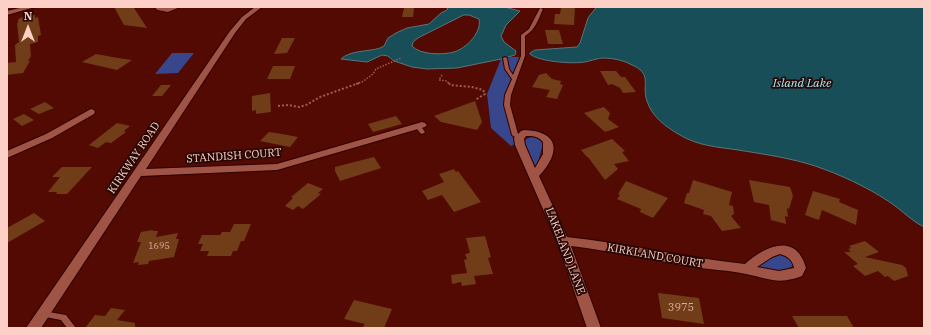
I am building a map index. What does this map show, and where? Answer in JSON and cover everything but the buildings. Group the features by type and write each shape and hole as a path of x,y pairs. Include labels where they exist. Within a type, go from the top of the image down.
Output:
{"street":[{"path":"7,13 32,7"},
{"path":"158,7 159,9 164,10 177,7"},
{"name":"KIRKWAY ROAD","path":"34,328 232,32 244,18 259,7"},
{"path":"7,155 49,136 91,112"},
{"name":"STANDISH COURT","path":"138,174 230,168 277,167 421,128"},
{"path":"519,138 524,133 530,133 545,137 549,142 549,148 541,170 534,175"},
{"name":"LAKELAND LANE","path":"519,138 527,160 563,241 594,328"},
{"name":"KIRKLAND COURT","path":"563,241 589,244 720,268 747,270"}],"lane":[{"name":"LAKELAND LANE","path":"519,138 512,126 507,105 508,95 523,56 523,35 531,30 538,19 541,9"},
{"path":"505,58 507,69 514,79"},
{"path":"43,314 63,317 72,328"}],"path":[{"path":"278,106 291,105 296,107 306,105 320,97 362,82 373,74 376,69 401,58"},
{"path":"442,75 440,80 447,81 450,85 472,87 483,90 484,94 475,100"}],"shaded area":[{"path":"172,53 194,53 178,73 155,74"},
{"path":"520,57 505,94 504,106 515,144 511,146 491,128 487,94 501,59"},
{"path":"538,137 543,141 538,163 535,166 524,144 526,139"},
{"path":"779,254 789,257 793,263 793,266 785,270 760,270 758,267 770,258"}],"water":[{"path":"448,7 504,7 520,11 506,25 501,36 504,42 516,51 515,55 457,68 427,69 412,67 394,61 388,56 382,55 367,62 341,59 349,54 380,48 384,46 388,38 396,33 407,28 429,24 441,13 447,10","holes":["464,15 469,15 479,19 478,29 472,39 459,50 449,53 432,54 420,51 412,46 413,42 418,38"]},
{"name":"Island Lake","path":"597,7 924,7 924,227 880,196 853,181 824,169 787,158 716,147 687,139 670,129 652,112 647,101 645,80 642,72 627,63 610,58 576,63 559,62 541,59 530,54 535,50 577,47 580,43 588,18"}]}
